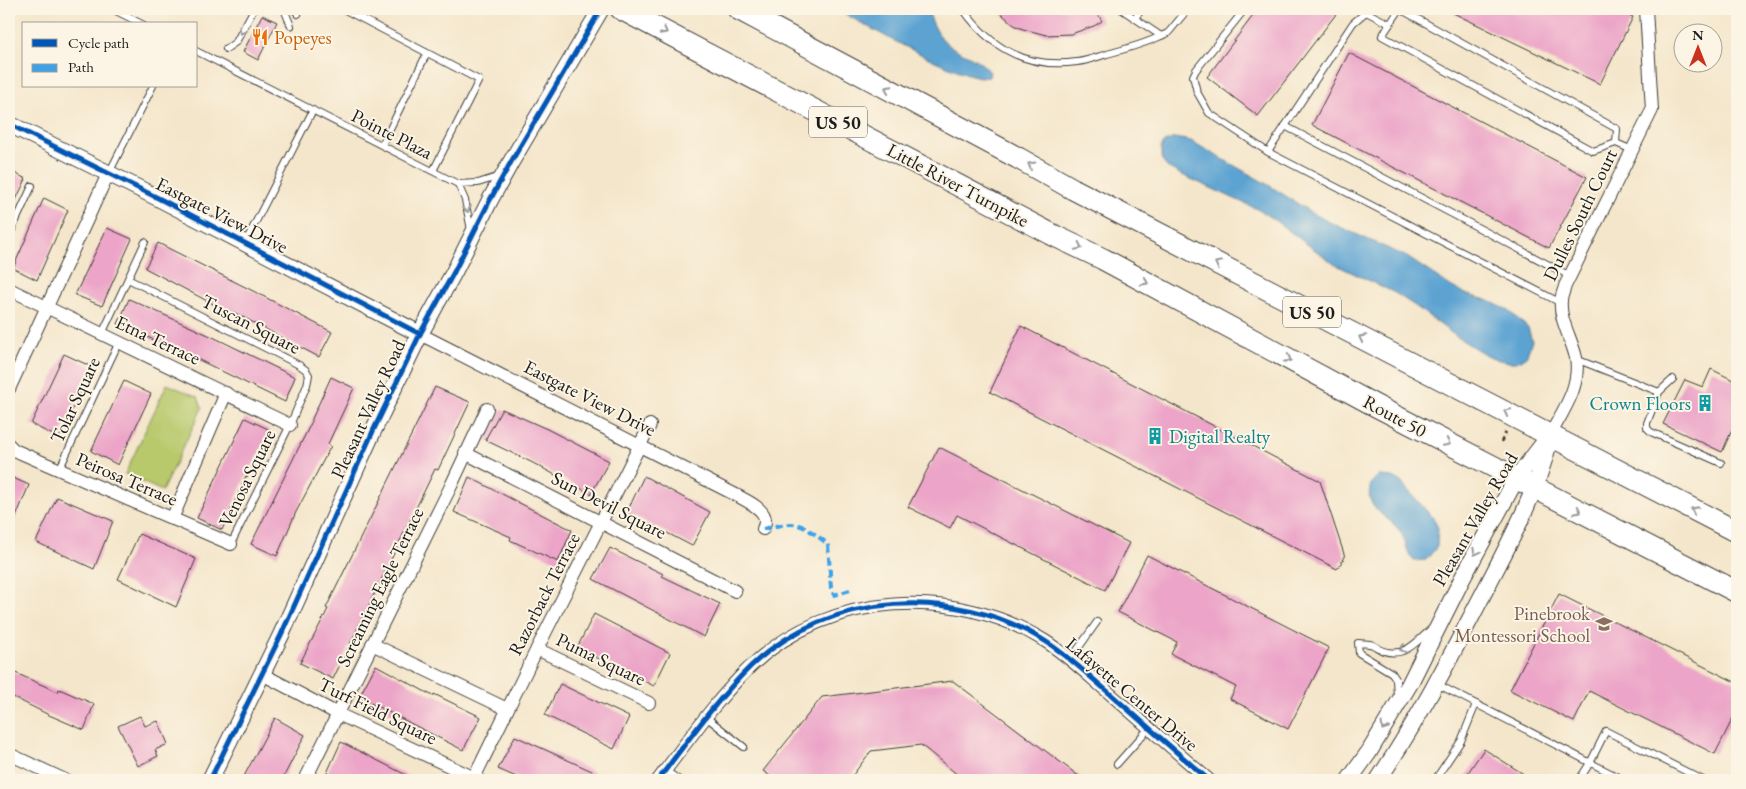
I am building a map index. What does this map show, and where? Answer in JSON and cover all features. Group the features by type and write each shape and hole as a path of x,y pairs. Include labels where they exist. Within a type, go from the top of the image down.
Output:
{"highway":[{"name":"Little River Turnpike","path":"620,9 1055,236"},
{"name":"US 50","path":"738,9 1073,189 1737,532"},
{"name":"Route 50","path":"1055,236 1102,259 1376,406 1737,592"}],"street":[{"name":"Pleasant Valley Road","path":"210,780 262,674 370,438 420,334 504,175 601,9"},
{"name":"Dulles South Court","path":"1550,434 1572,393 1576,378 1576,359 1562,315 1561,303 1565,286 1652,110 1646,9"},
{"name":"Eastgate View Drive","path":"9,124 718,485 752,504 763,514 765,521 763,529"},
{"path":"9,389 12,374 108,174"},
{"name":"Etna Terrace","path":"9,289 290,425"},
{"path":"172,519 226,393"},
{"name":"Screaming Eagle Terrace","path":"305,780 487,409"},
{"name":"Razorback Terrace","path":"475,780 507,709 650,425"},
{"name":"Pleasant Valley Road","path":"1349,780 1369,752 1397,706 1462,579 1526,484 1550,434"},
{"name":"Peirosa Terrace","path":"9,446 59,470 231,544"},
{"name":"Sun Devil Square","path":"466,453 735,591"},
{"name":"Pleasant Valley Road","path":"1378,780 1419,715 1521,520 1526,484"},
{"name":"Lafayette Center Drive","path":"662,775 725,693 745,672 771,650 792,636 814,624 849,611 873,606 922,603 947,605 982,612 1027,630 1047,642 1209,780"},
{"path":"372,644 507,709"},
{"name":"Puma Square","path":"537,649 649,703"},
{"name":"Turf Field Square","path":"262,674 338,714 475,780"},
{"path":"9,754 65,780"}],"lane":[{"path":"112,9 138,22"},
{"path":"226,49 236,42 254,9"},
{"path":"284,9 292,26"},
{"path":"963,9 978,28 999,47 1021,57 1042,63 1079,62 1143,44 1168,33 1188,9"},
{"path":"1121,9 1161,36"},
{"path":"1135,18 1142,9"},
{"path":"1245,9 1193,76 1197,92 1209,113 1268,152 1561,303"},
{"path":"1616,143 1617,129 1400,9 1382,36 1594,151 1616,143 1632,150"},
{"path":"1268,152 1353,23 1367,10 1390,24"},
{"path":"347,11 479,80 433,171"},
{"name":"Pointe Plaza","path":"198,52 458,184"},
{"path":"382,145 427,53"},
{"path":"108,174 152,88"},
{"path":"245,243 313,110"},
{"path":"1285,126 1570,276"},
{"path":"472,235 467,207 458,184 478,182 504,175"},
{"path":"9,236 32,186"},
{"path":"9,217 16,221"},
{"path":"102,334 145,242"},
{"name":"Tuscan Square","path":"128,279 306,370 309,380 290,425"},
{"name":"Tolar Square","path":"59,470 119,342"},
{"path":"1576,359 1659,392"},
{"path":"1672,379 1659,392 1647,423 1647,428 1651,432 1721,463"},
{"name":"Venosa Square","path":"231,544 290,425"},
{"path":"1397,706 1396,679 1392,673 1359,654 1358,643 1371,644 1382,651 1392,653 1408,649 1442,620"},
{"path":"1070,660 1097,622"},
{"path":"1436,684 1624,780"},
{"path":"1435,780 1461,741 1476,704"},
{"path":"706,718 744,747"},
{"path":"1117,764 1149,728"},
{"path":"1579,780 1606,731 1703,780"},
{"path":"662,775 679,780"}],"path":[{"path":"1502,442 1508,428"}],"green space":[{"path":"167,384 198,397 202,408 162,491 125,474"}],"water":[{"path":"836,9 928,9 933,24 942,39 950,46 986,67 990,72 989,77 959,71 937,62"},
{"path":"1175,138 1191,141 1327,221 1407,257 1452,287 1508,310 1528,328 1532,341 1527,355 1516,362 1509,362 1486,355 1395,293 1334,264 1257,209 1167,167 1163,162 1161,148 1164,142"},
{"path":"1379,476 1393,477 1399,480 1434,519 1438,528 1437,547 1426,560 1414,561 1399,530 1374,507 1369,495 1370,486"}],"building":[{"path":"996,9 1095,9 1102,21 1094,26 1071,34 1046,35 1014,25"},
{"path":"1258,9 1340,9 1258,116 1207,77"},
{"path":"1445,9 1617,9 1633,17 1600,84"},
{"name":"Popeyes","path":"262,15 277,22 258,60 243,52"},
{"path":"1349,53 1587,177 1549,248 1312,125"},
{"path":"9,170 26,179 10,212 9,212"},
{"path":"44,198 68,210 37,280 13,268"},
{"path":"107,228 132,239 102,306 75,295"},
{"path":"158,243 332,332 319,357 145,268"},
{"path":"129,299 295,377 285,402 197,359 118,324"},
{"name":"Digital Realty","path":"1021,326 1320,481 1345,557 1337,569 990,392"},
{"path":"64,354 92,367 59,438 31,424"},
{"name":"Crown Floors","path":"1711,369 1737,382 1737,419 1722,452 1663,424 1685,380 1703,387"},
{"path":"331,377 354,388 328,444 331,446 296,512 277,556 251,544 312,421"},
{"path":"124,381 151,394 118,465 91,451"},
{"path":"435,387 470,402 438,470 435,469 333,679 300,663"},
{"path":"502,409 547,429 609,461 591,494 485,440"},
{"path":"245,418 270,430 246,476 222,530 197,518"},
{"path":"939,447 1129,543 1105,590 957,515 950,528 908,507"},
{"path":"644,476 710,512 692,546 627,512"},
{"path":"469,477 572,530 558,562 510,540 511,537 454,512"},
{"path":"13,478 29,485 9,534 9,489"},
{"path":"57,497 113,521 94,569 36,542"},
{"path":"139,534 196,559 176,607 118,579"},
{"path":"610,548 720,604 704,637 593,579"},
{"path":"1147,555 1329,648 1288,729 1230,699 1236,687 1171,654 1177,642 1118,612"},
{"path":"1559,594 1737,683 1737,710 1715,754 1589,691 1574,722 1510,690"},
{"path":"594,614 670,653 654,686 577,648"},
{"path":"376,665 433,696 434,694 481,717 463,750 359,697"},
{"path":"9,670 58,692 59,689 94,704 84,730 9,695"},
{"path":"953,681 1084,780 964,780 921,745 871,751 849,780 776,780 763,771 822,697"},
{"path":"560,684 629,717 614,749 545,715"},
{"path":"140,716 145,726 158,721 168,744 155,750 158,756 138,766 118,726"},
{"path":"275,718 305,735 282,780 242,780"},
{"path":"515,736 594,772 591,780 523,780 498,769"},
{"path":"341,742 416,780 336,780 326,775"},
{"path":"1484,749 1533,780 1463,780"}],"marked path":[{"path":"763,529 792,524 804,527 810,531 828,544 831,588 834,595 850,590"}],"cycle path":[{"path":"210,780 281,635 374,429 420,334 511,162 601,9"},
{"path":"9,124 160,199 420,334"},
{"path":"658,780 702,722 738,679 751,666 783,641 818,623 855,610 894,604 933,605 972,611 1010,623 1045,641 1077,665 1209,780"}],"place":[{"name":"Popeyes","path":"260,37"},
{"name":"Crown Floors","path":"1705,403"},
{"name":"Digital Realty","path":"1155,436"},
{"name":"Pinebrook Montessori School","path":"1604,624"}]}
